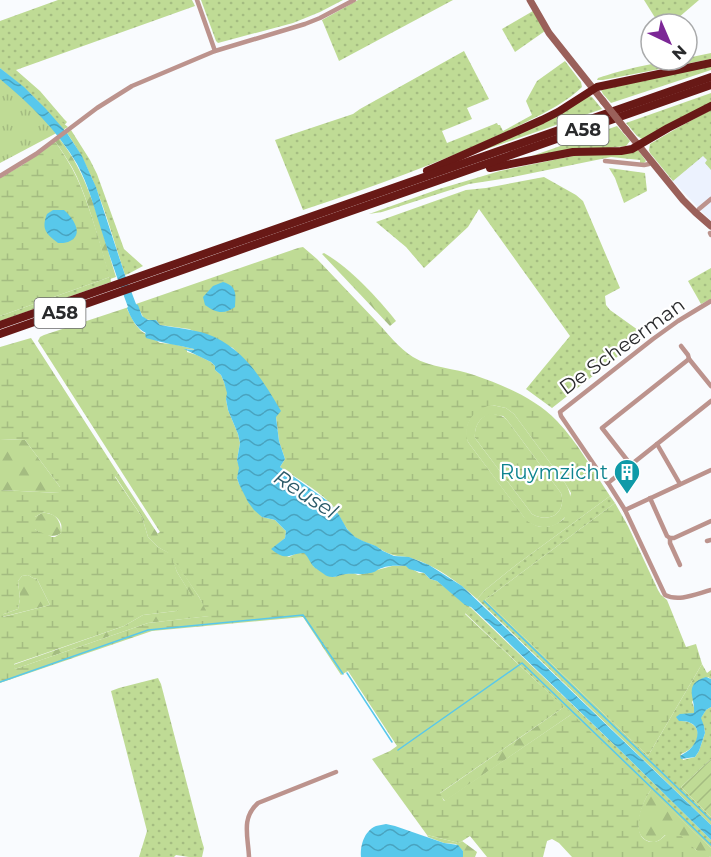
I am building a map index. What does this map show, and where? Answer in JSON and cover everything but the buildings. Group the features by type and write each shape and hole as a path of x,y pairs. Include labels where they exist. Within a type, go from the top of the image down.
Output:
{"highway":[{"name":"A58","path":"380,193 542,120 593,88 711,63"},
{"name":"A58","path":"0,334 380,193 711,76"},
{"name":"A58","path":"130,284 455,175 711,85"},
{"name":"A58","path":"455,175 573,152 632,149 711,106"},
{"name":"A58","path":"0,325 119,288"}],"main road":[{"path":"530,0 549,33 689,207 710,228"}],"street":[{"path":"197,0 215,51"},
{"path":"0,176 16,168 97,108 132,86 215,51 305,24 354,0"},
{"path":"605,161 644,165 652,162"},
{"path":"699,209 711,199"},
{"name":"De Scheerman","path":"711,301 653,339 560,412 625,510 665,595 677,599 711,590"},
{"path":"681,346 711,386"},
{"path":"631,465 602,428 689,359"},
{"path":"608,483 711,401"},
{"path":"657,444 680,484"},
{"path":"625,510 711,470"},
{"path":"650,498 670,538 680,565"},
{"path":"670,538 711,522"},
{"path":"249,857 247,820 251,810 258,803 336,771"}],"shaded area":[{"path":"711,144 711,221 671,179"}],"green space":[{"path":"58,0 192,0 195,6 16,70 40,91 67,122 62,128 32,95 0,68 0,21"},
{"path":"201,0 343,0 293,23 218,43"},
{"path":"358,0 453,0 339,61 322,20"},
{"path":"644,0 699,0 685,12 652,12"},
{"path":"533,11 545,31 515,52 502,29"},
{"path":"464,51 489,99 467,108 472,119 442,131 447,143 497,123 503,131 532,115 526,101 537,81 565,61 581,82 582,87 566,100 508,131 407,174 303,210 275,140 353,114"},
{"path":"711,53 711,59 699,61 699,56"},
{"path":"711,65 711,70 611,103 601,90 680,72 699,72 699,68"},
{"path":"639,67 639,72 644,72 597,80 598,78"},
{"path":"0,72 68,127 0,163"},
{"path":"711,93 711,105 642,139 626,123"},
{"path":"587,95 592,97 602,109 481,151"},
{"path":"711,110 711,170 703,156 673,181 650,153 650,144"},
{"path":"617,126 630,141 626,146 532,156"},
{"path":"71,130 97,174 124,249 143,266 128,274 125,275 94,184 67,133"},
{"path":"59,138 87,187 116,277 110,279 82,189 55,141"},
{"path":"55,141 72,168 82,190 110,277 0,316 0,178"},
{"path":"638,150 646,161 643,164 640,160 611,157 469,184 382,212 369,214 439,189 500,171 573,156"},
{"path":"609,168 645,173 647,191 624,203"},
{"path":"544,177 583,201 620,288 605,296 606,305 645,335 552,408 526,389 570,336 479,209 468,227 424,268 406,247 376,222 466,190"},
{"path":"303,247 317,259 394,341 413,357 496,383 529,399 548,413 572,438 610,496 516,565 477,599 430,565 409,557 390,554 356,538 329,502 280,467 285,459 279,441 276,417 233,348 189,329 160,325 156,320 143,317 136,304","holes":["492,405 506,408 514,414 571,493 564,519 548,527 538,526 524,517 468,442 467,428 472,418"]},
{"path":"324,253 363,284 396,321 390,326 322,254"},
{"path":"711,268 711,299 701,304 688,281"},
{"path":"110,277 111,282 0,321 0,316"},
{"path":"129,307 127,309 141,331 160,343 194,349 187,349 187,352 215,366 228,393 226,399 228,410 240,443 237,460 240,468 237,478 239,484 262,517 275,520 286,531 285,538 272,549 289,557 304,552 314,567 334,577 353,573 358,575 392,566 407,566 419,573 424,573 470,607 465,614 564,707 440,793 444,801 572,714 651,790 644,802 639,819 640,835 645,840 656,842 669,833 677,832 696,850 711,857 572,857 552,839 547,841 543,857 487,857 470,836 459,843 427,835 372,759 397,746 348,671 341,675 303,617 152,631 0,683 0,490 59,493 60,487 25,440 0,439 0,347 31,338 118,473 115,477 142,517 148,537 158,547 169,553 157,534 160,532 38,341 44,335","holes":["42,513 50,514 58,519 61,533 52,537 35,529 35,517","172,557 209,616 148,623 15,669 14,664 124,626 143,615 176,611 192,600 192,596 177,572","28,575 37,579 50,605 3,617 4,614 18,609 20,599 18,581 22,576"]},
{"path":"492,405 506,408 514,414 565,483 570,494 568,513 554,525 536,526 526,520 468,442 466,429 468,423 475,413","holes":["492,414 503,416 561,493 561,506 555,515 545,518 532,514 475,438 481,419"]},
{"path":"488,414 498,415 507,420 561,493 561,506 555,515 545,518 532,514 475,438 477,424"},
{"path":"0,439 25,440 60,487 60,493 0,490"},
{"path":"118,473 210,616 148,623 15,669 13,665 124,626 143,615 176,611 191,595 177,572 170,554 148,537 142,517 115,476"},
{"path":"610,496 615,503 485,600 648,756 702,664 707,673 711,670 711,679 708,677 692,702 694,713 679,721 691,723 697,730 698,735 694,744 681,754 683,760 695,757 705,733 700,719 711,707 711,759 681,787 711,817 711,825 477,599 516,565"},
{"path":"615,503 658,590 667,600 686,647 696,644 702,664 648,756 485,600"},
{"path":"42,513 51,514 57,518 61,533 55,536 48,535 35,529 35,517"},
{"path":"28,575 37,579 50,605 2,617 18,609 20,599 18,581 22,576"},
{"path":"470,607 711,840 711,848 465,613"},
{"path":"158,678 204,848 202,857 176,855 174,857 139,857 147,831 111,691"},
{"path":"564,707 572,714 445,801 439,794"},
{"path":"711,759 711,817 681,787"},
{"path":"651,790 711,848 711,857 665,835 656,842 642,837 639,832 639,817"},
{"path":"427,835 459,843 462,841 477,852 475,857 463,857 463,851 456,844 444,843"}],"water":[{"name":"Reusel","path":"0,68 46,109 67,133 82,156 96,187 125,275 142,316 148,320 156,320 160,325 201,332 220,340 241,356 259,376 281,411 276,417 279,441 285,459 280,467 329,502 355,537 394,556 409,557 429,565 462,586 711,825 711,840 484,619 437,581 406,566 388,566 372,573 330,577 315,568 304,553 284,556 271,549 285,538 286,531 275,520 262,517 254,510 239,484 237,460 240,443 228,410 227,393 221,375 211,362 184,349 194,349 146,338 146,333 134,322 127,308 88,188 77,164 42,118 0,79"},
{"path":"53,210 64,210 74,221 77,231 73,239 58,243 50,237 44,224 47,214"},
{"path":"223,282 233,288 236,298 235,307 220,312 205,305 203,297 213,286"},
{"path":"706,677 711,679 711,707 701,718 705,733 695,757 681,759 680,756 695,742 697,732 694,725 679,721 676,717 680,714 694,713 692,688 699,680"},
{"path":"386,824 444,843 458,845 463,851 463,857 361,857 362,844 368,831"}],"waterway":[{"path":"484,601 711,820"},
{"path":"0,682 148,630 303,615 343,674"},
{"path":"398,750 522,663 711,845"},
{"path":"347,673 392,742"}],"place":[{"name":"Ruymzicht","path":"627,495"}]}
